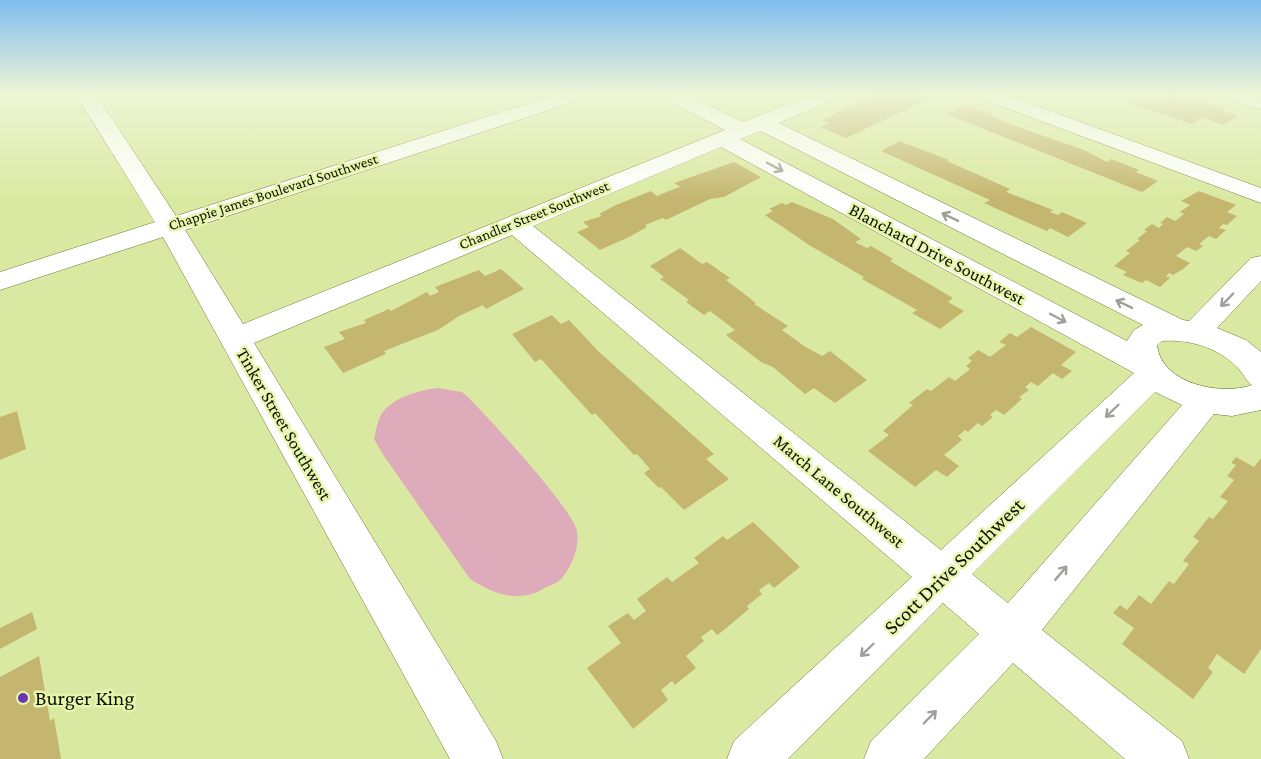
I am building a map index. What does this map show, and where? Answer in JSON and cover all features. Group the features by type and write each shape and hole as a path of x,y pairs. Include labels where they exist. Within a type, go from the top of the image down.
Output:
{"street":[{"name":"Tinker Street Southwest","path":"108,128 170,226 478,759"},
{"name":"Chappie James Boulevard Southwest","path":"0,281 472,128"},
{"path":"738,128 743,131"},
{"name":"Chandler Street Southwest","path":"235,339 749,128"},
{"path":"1079,128 1261,196"},
{"name":"Blanchard Drive Southwest","path":"743,131 1183,330 1223,342 1259,370"},
{"name":"Blanchard Drive Southwest","path":"743,131 1154,371 1184,392 1216,402"},
{"name":"March Lane Southwest","path":"514,223 1164,759"},
{"path":"1154,371 1142,354 1142,343 1148,335 1154,332 1198,330 1261,264"},
{"path":"1216,402 1244,404 1259,370"},
{"name":"Scott Drive Southwest","path":"752,759 1154,371"},
{"path":"1216,402 1261,424"},
{"path":"889,759 1011,633 1216,402"}],"shaded area":[{"path":"438,388 462,392 467,396 546,484 572,520 578,537 576,549 569,568 558,581 533,593 514,596 487,589 470,579 384,456 374,439 380,418 386,409 406,396"}],"building":[{"path":"823,128 866,128 846,138"},
{"path":"982,128 1022,128 1084,150 1107,162 1111,159 1139,170 1136,172 1158,181 1142,192"},
{"path":"899,141 949,160 947,161 1010,189 1006,192 1053,210 1050,212 1058,215 1062,212 1087,223 1068,237 1050,228 1047,231 1008,214 984,203 990,200 881,151"},
{"path":"734,162 761,177 724,197 710,199 666,220 663,218 645,225 647,227 600,250 577,232 589,227 583,222 602,216 599,214 616,205 651,191 657,196 680,187 674,183"},
{"path":"1199,191 1236,205 1227,212 1237,216 1227,225 1223,224 1219,228 1226,230 1216,239 1209,236 1199,244 1203,246 1196,251 1187,247 1176,256 1190,263 1173,275 1169,273 1166,276 1170,278 1160,287 1146,280 1142,283 1123,275 1127,272 1114,266 1130,253 1126,251 1140,240 1137,239 1152,224 1159,228 1163,224 1160,223 1167,217 1175,221 1184,214 1180,212 1190,205 1181,201"},
{"path":"792,202 833,219 861,239 855,242 867,248 871,246 893,259 890,261 953,298 948,302 964,311 940,329 912,313 917,310 862,279 864,277 809,245 765,215 773,211 769,209 782,203 786,205"},
{"path":"680,248 702,264 707,262 730,278 726,280 756,303 754,304 788,326 782,330 804,346 822,356 830,351 867,380 835,403 814,388 805,394 773,367 761,362 726,335 735,330 710,311 704,315 686,302 689,300 660,279 664,277 650,266"},
{"path":"501,269 524,289 486,309 483,305 459,316 438,330 384,351 386,354 343,373 324,347 345,339 339,332 366,323 364,320 389,309 391,311 427,292 430,296 439,292 435,287 479,270 485,276"},
{"path":"552,315 561,324 569,320 599,352 714,454 706,459 729,479 684,510 661,487 659,488 644,473 650,469 637,454 634,455 595,413 592,415 541,359 535,362 512,334"},
{"path":"1031,327 1076,352 1061,365 1072,371 1062,379 1053,373 1038,386 1031,382 1025,387 1029,390 1019,397 1022,399 1004,415 996,410 990,415 993,417 982,426 978,423 968,432 965,430 958,436 962,440 944,455 959,466 947,477 936,470 915,487 868,451 889,435 883,431 913,405 909,403 927,389 931,391 949,377 955,381 970,369 966,366 972,361 968,358 978,350 990,357 1006,345 999,342 1010,333 1017,337"},
{"path":"17,411 26,449 0,460 0,417"},
{"path":"1236,457 1254,467 1261,458 1261,649 1244,674 1217,654 1208,668 1213,672 1193,699 1122,644 1134,628 1113,613 1120,605 1127,610 1139,595 1151,604 1169,581 1174,584 1189,564 1183,561 1199,541 1193,537 1209,517 1213,519 1228,501 1220,497 1234,480 1227,476 1236,465 1231,463"},
{"path":"753,522 800,567 774,588 769,583 759,590 762,594 747,606 749,609 719,634 717,635 712,629 701,637 704,641 686,656 696,668 675,685 672,681 661,690 668,700 633,729 587,668 621,643 608,626 628,613 634,620 646,611 637,599 667,577 672,582 699,563 694,558 723,536 727,540"},
{"path":"32,612 37,629 0,649 0,628"},
{"name":"Burger King","path":"39,656 50,721 54,718 61,759 0,759 0,677"}],"place":[{"name":"Burger King","path":"23,698"}]}
